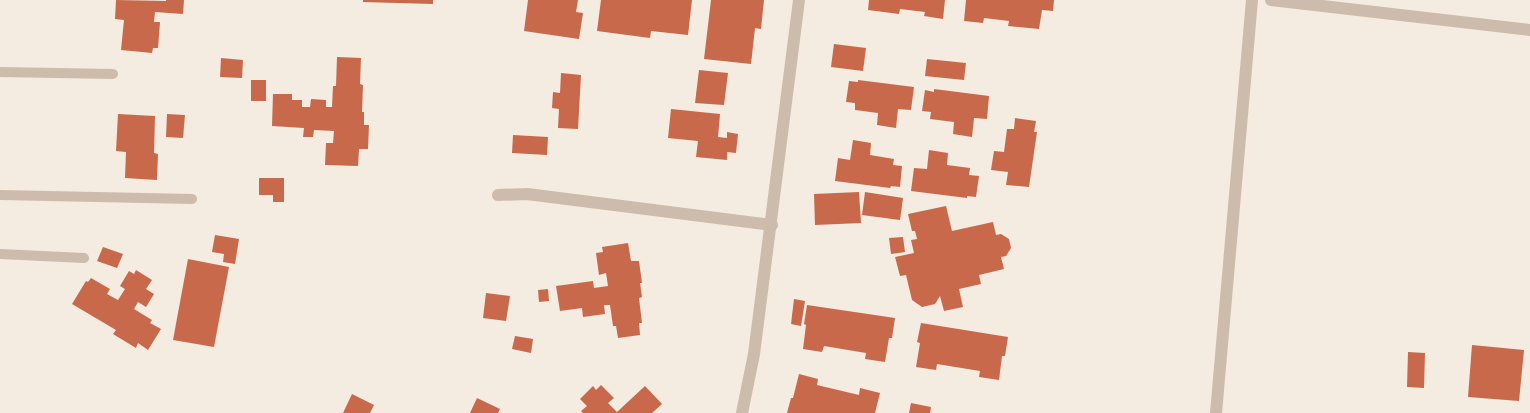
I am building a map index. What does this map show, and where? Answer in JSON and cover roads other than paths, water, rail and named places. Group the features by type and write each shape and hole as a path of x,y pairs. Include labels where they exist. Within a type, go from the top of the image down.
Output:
{"street":[{"path":"742,413 754,354 772,225 799,0"},
{"path":"1216,413 1252,0"},
{"path":"1271,0 1530,30"},
{"path":"498,195 527,194 772,225"}],"lane":[{"path":"0,72 113,74"},
{"path":"0,195 192,198"},
{"path":"0,254 84,258"}]}
